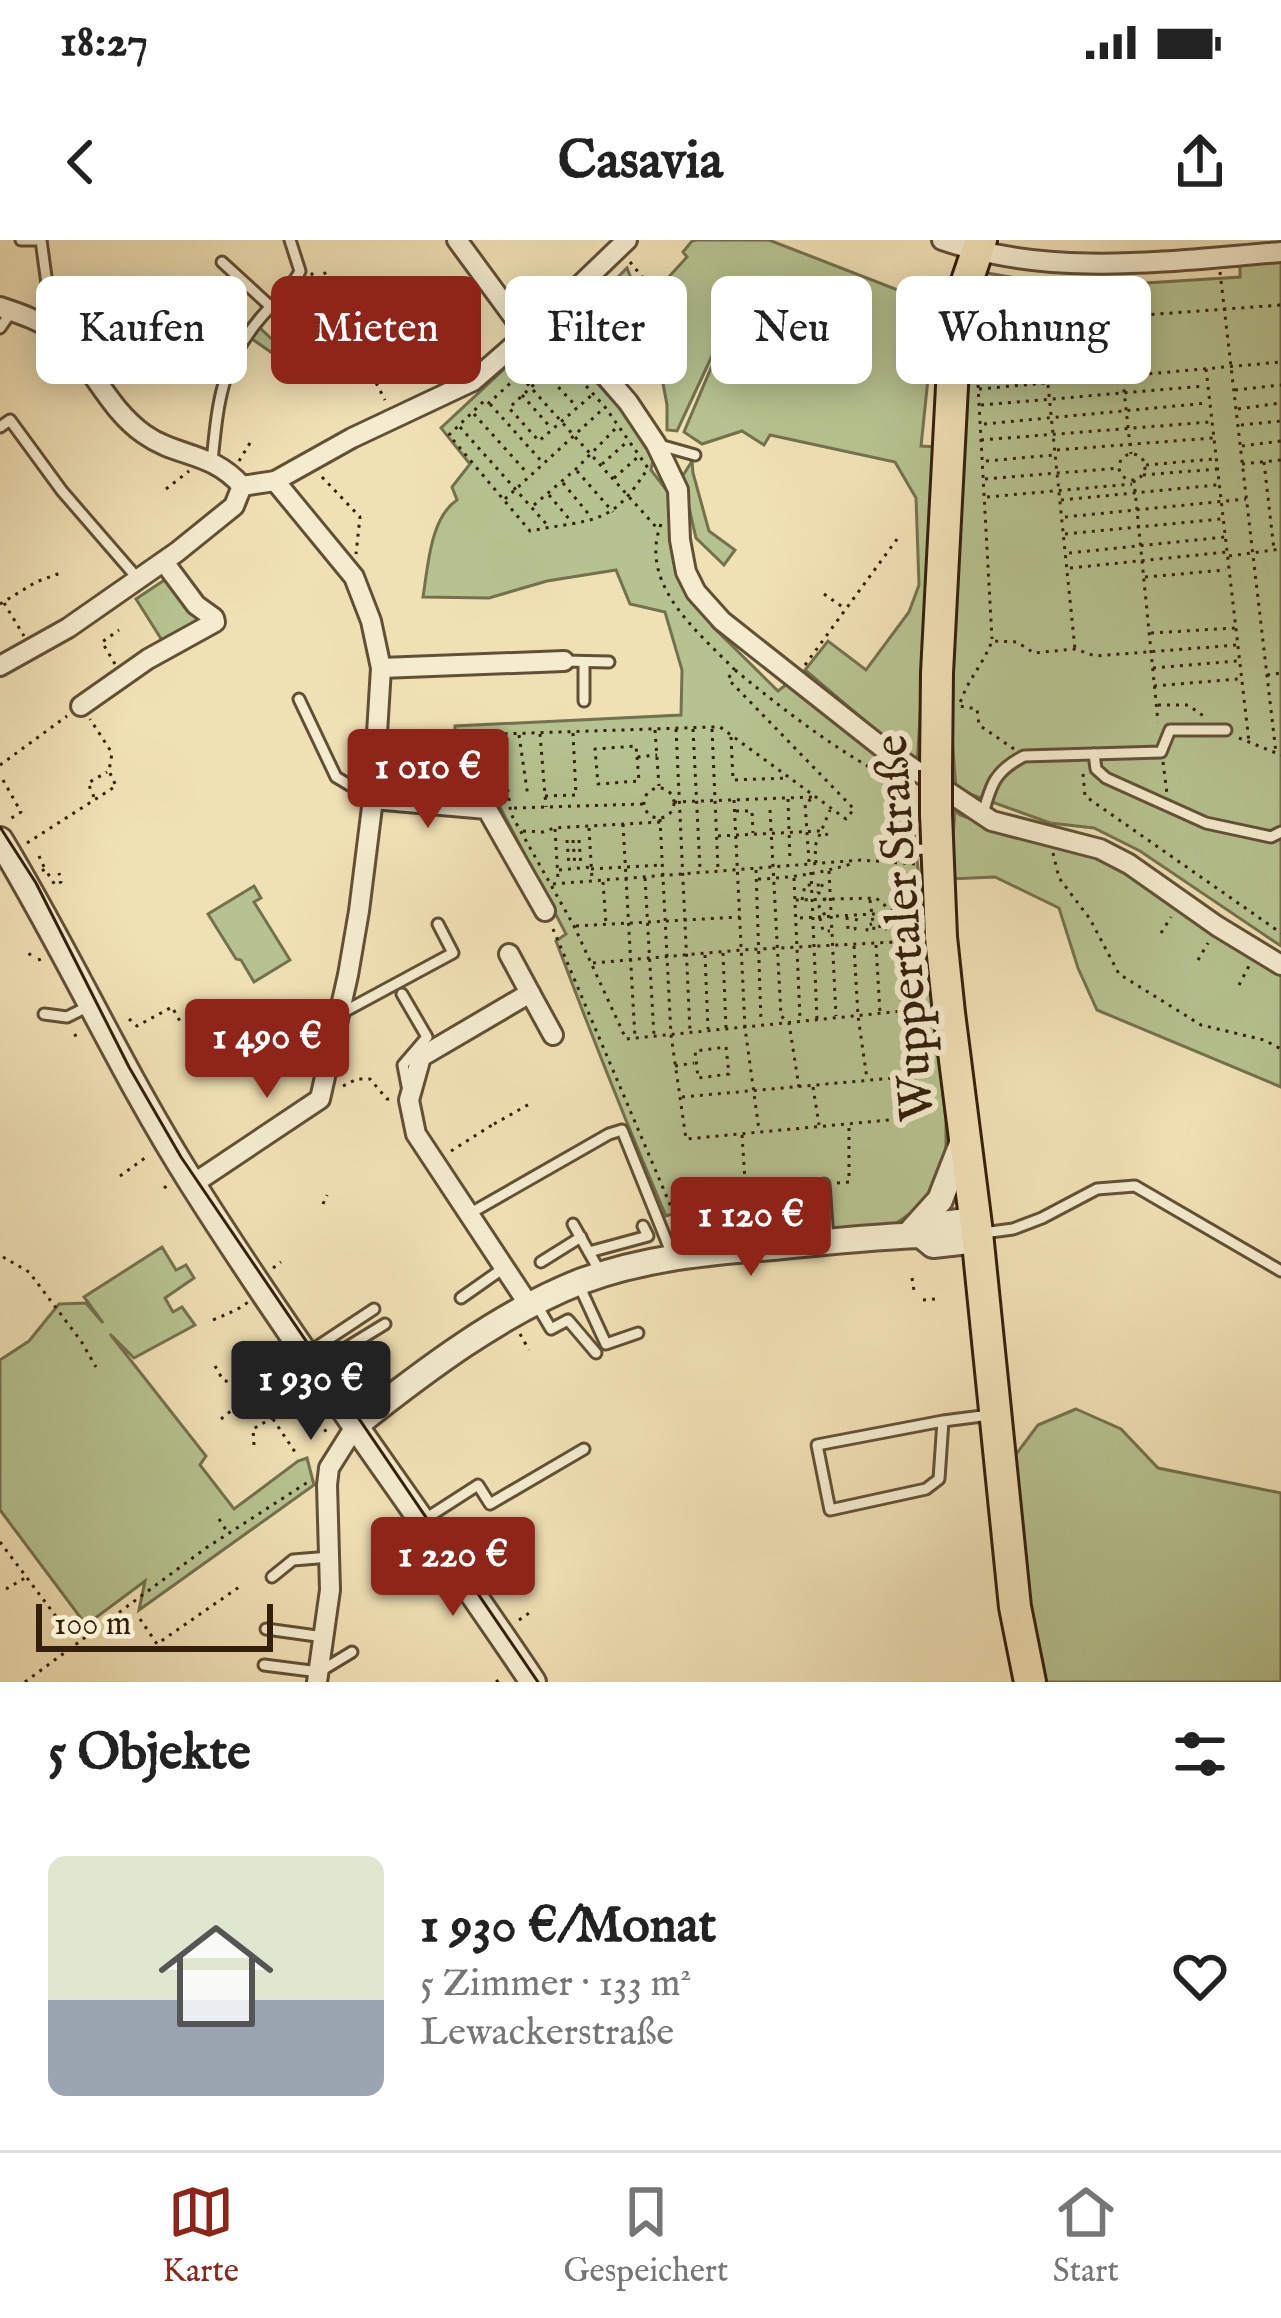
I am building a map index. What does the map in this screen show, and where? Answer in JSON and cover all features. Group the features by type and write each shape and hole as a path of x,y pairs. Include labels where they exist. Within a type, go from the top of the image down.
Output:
{"main road":[{"name":"Wuppertaler Straße","path":"970,276 978,246"},
{"name":"Wuppertaler Straße","path":"952,384 937,674 936,814 925,857 977,1231 1015,1607 1030,1682"}],"street":[{"path":"457,240 505,305"},
{"path":"942,240 1080,266 1281,252"},
{"path":"589,276 623,244"},
{"path":"6,309 36,322"},
{"path":"98,384 125,419 157,442 221,466 242,485 275,481 352,438 473,381 505,354"},
{"path":"612,384 628,402 648,450 676,485 683,565 696,592 722,622 924,778 1005,826 1100,848 1281,965"},
{"path":"175,1186 320,1099 357,923 373,799 381,668 371,621 354,578 275,481"},
{"path":"0,666 164,562 234,506 242,485"},
{"path":"81,706 148,659 215,622 164,562"},
{"path":"381,668 574,662"},
{"path":"373,799 487,808 545,911"},
{"path":"7,835 135,1087 175,1186 309,1370 356,1425 533,1682"},
{"path":"509,954 553,1035"},
{"path":"530,993 422,1058 409,1100 416,1134 532,1303"},
{"path":"914,1235 940,1200 965,1136"},
{"path":"318,1677 330,1590 329,1468 356,1425 484,1333 590,1270 682,1256 914,1235 934,1225 977,1231"}],"lane":[{"path":"21,240 38,240 45,276"},
{"path":"205,459 224,374 242,340 301,271 290,240"},
{"path":"222,262 270,306"},
{"path":"0,328 6,309"},
{"path":"0,427 10,420 139,580"},
{"path":"648,450 695,455"},
{"path":"584,701 574,662 609,662"},
{"path":"299,699 336,777 373,799"},
{"path":"983,814 990,789 1005,766 1024,756 1161,752 1170,730 1226,730"},
{"path":"1088,754 1106,778 1206,823 1271,837 1281,832"},
{"path":"897,850 925,857"},
{"path":"338,1015 453,953 438,924"},
{"path":"402,994 427,1037 403,1065 409,1100"},
{"path":"44,1014 67,1017 91,1005"},
{"path":"469,1214 622,1130 682,1256"},
{"path":"824,1184 828,1242"},
{"path":"977,1231 1013,1229 1097,1189 1135,1186 1281,1271"},
{"path":"573,1224 590,1270 606,1344 638,1333"},
{"path":"590,1270 646,1231"},
{"path":"541,1262 581,1238"},
{"path":"461,1298 505,1268"},
{"path":"532,1303 551,1329 568,1320 596,1353"},
{"path":"309,1370 374,1309"},
{"path":"309,1370 385,1324"},
{"path":"943,1421 939,1479 926,1489 830,1510 817,1445 943,1421 995,1414"},
{"path":"422,1522 478,1485 490,1504 584,1449"},
{"path":"272,1576 293,1560 329,1557"},
{"path":"266,1628 324,1637"},
{"path":"264,1665 318,1677 352,1652"}],"path":[{"path":"623,244 642,276"},
{"path":"1218,257 1276,753"},
{"path":"1111,266 1112,276"},
{"path":"301,271 313,276"},
{"path":"324,272 327,276"},
{"path":"593,272 596,276"},
{"path":"1151,314 1281,305"},
{"path":"502,357 505,360"},
{"path":"1151,374 1281,362"},
{"path":"1206,369 1249,742"},
{"path":"376,384 388,408"},
{"path":"488,403 510,384"},
{"path":"528,384 658,530"},
{"path":"533,384 509,408 539,441 593,394"},
{"path":"555,384 578,408"},
{"path":"584,384 629,440 648,450"},
{"path":"978,384 992,641 984,662 968,680 959,706 976,709 979,724 1024,756"},
{"path":"979,389 1036,384"},
{"path":"1048,384 1075,649"},
{"path":"1123,384 1131,454"},
{"path":"1234,390 1281,385"},
{"path":"980,405 1208,386"},
{"path":"523,395 552,429"},
{"path":"543,464 485,400 449,435 530,531 614,512 648,468 648,450"},
{"path":"980,424 1209,403"},
{"path":"1236,409 1281,404"},
{"path":"503,501 605,407"},
{"path":"542,418 551,409"},
{"path":"472,413 530,476"},
{"path":"1238,426 1281,421"},
{"path":"981,440 1212,422"},
{"path":"516,432 523,424"},
{"path":"459,425 549,527"},
{"path":"532,506 619,426"},
{"path":"982,461 1214,438"},
{"path":"600,466 629,440"},
{"path":"1240,446 1281,441"},
{"path":"239,460 250,443"},
{"path":"613,480 648,450"},
{"path":"984,497 1134,482 1145,465 1140,456 1131,454 1122,458 1119,468 1122,476 1134,482"},
{"path":"166,489 205,459"},
{"path":"1145,465 1216,459"},
{"path":"1242,464 1281,460"},
{"path":"1264,462 1274,550"},
{"path":"308,463 360,517 358,533"},
{"path":"984,479 1119,468"},
{"path":"576,469 614,512"},
{"path":"1142,475 1217,469"},
{"path":"562,481 593,519"},
{"path":"1134,482 1169,806"},
{"path":"1061,500 1219,485"},
{"path":"548,494 573,523"},
{"path":"1063,518 1246,500"},
{"path":"678,505 658,530 657,556 666,591 678,611 734,669 784,710 864,764"},
{"path":"1065,534 1223,518"},
{"path":"794,680 900,536"},
{"path":"1067,553 1225,537"},
{"path":"1068,568 1281,549"},
{"path":"1144,577 1229,570"},
{"path":"32,649 2,603 63,572"},
{"path":"824,594 846,609"},
{"path":"1149,634 1235,628"},
{"path":"119,630 102,643 123,676"},
{"path":"992,641 1017,642 1034,653 1075,649 1094,656 1237,645"},
{"path":"1153,668 1239,661"},
{"path":"503,756 489,757 488,734 720,727 846,819 854,809 728,680 734,669"},
{"path":"1267,675 1281,673"},
{"path":"1154,686 1241,679"},
{"path":"0,765 81,706 112,753 109,771 116,786 7,835"},
{"path":"693,727 700,872"},
{"path":"712,727 718,871"},
{"path":"655,728 659,788"},
{"path":"676,728 690,1033"},
{"path":"545,796 576,795 573,731"},
{"path":"519,733 528,797"},
{"path":"540,733 547,807"},
{"path":"500,734 510,808 555,884 626,1039 903,1011"},
{"path":"731,735 733,780 790,778"},
{"path":"636,746 637,757 639,781 598,784 595,749 636,746"},
{"path":"1088,754 1085,796 1281,933"},
{"path":"637,757 657,755"},
{"path":"95,799 87,785 109,771"},
{"path":"93,779 102,795"},
{"path":"3,780 21,812 7,835"},
{"path":"659,788 676,802"},
{"path":"644,804 648,793 659,788"},
{"path":"676,802 814,796"},
{"path":"809,864 805,803 814,796"},
{"path":"788,798 790,866"},
{"path":"734,800 745,1028 759,1132"},
{"path":"521,831 660,820 676,802"},
{"path":"644,804 660,820"},
{"path":"487,808 644,804"},
{"path":"816,864 815,846 831,808"},
{"path":"734,812 752,811 753,835"},
{"path":"770,811 781,1016 789,1023 799,1087"},
{"path":"660,820 671,1035 686,1138 921,1117 891,913 876,898 798,900"},
{"path":"623,824 634,1038"},
{"path":"589,826 592,880"},
{"path":"554,827 555,884"},
{"path":"717,836 828,835"},
{"path":"1044,836 1059,878 1090,919 1119,974 1201,1024 1281,1049"},
{"path":"575,869 573,840 575,869"},
{"path":"35,850 43,870 59,875 52,867"},
{"path":"555,884 925,857"},
{"path":"757,879 797,878 861,860"},
{"path":"557,871 663,865"},
{"path":"799,865 800,1022"},
{"path":"756,868 762,1026"},
{"path":"829,871 826,884 831,906 823,931 832,931"},
{"path":"811,872 817,1020"},
{"path":"645,877 654,1036"},
{"path":"603,880 605,924"},
{"path":"798,900 802,888 826,884"},
{"path":"826,884 818,892 828,899"},
{"path":"870,898 872,924"},
{"path":"828,899 819,907 832,931 836,1018"},
{"path":"545,911 682,1256"},
{"path":"796,918 891,913"},
{"path":"879,914 880,929 890,924 891,913"},
{"path":"847,915 848,929 855,929 857,915"},
{"path":"574,926 740,917"},
{"path":"1198,960 1217,926"},
{"path":"591,963 896,942"},
{"path":"876,943 880,1014"},
{"path":"854,944 867,1080"},
{"path":"723,951 727,1029"},
{"path":"1239,985 1258,952"},
{"path":"705,953 708,1031"},
{"path":"129,1018 137,1027 172,1007 181,1023"},
{"path":"726,1047 729,1075 698,1078 696,1062 694,1051 726,1047"},
{"path":"675,1066 696,1062"},
{"path":"353,1069 357,1079"},
{"path":"680,1097 916,1076"},
{"path":"320,1099 357,1079 370,1079 388,1099 409,1100"},
{"path":"812,1085 819,1126"},
{"path":"434,1161 533,1102"},
{"path":"824,1184 849,1182 849,1124"},
{"path":"742,1133 745,1180 752,1185 747,1192 750,1221"},
{"path":"120,1176 148,1155"},
{"path":"323,1204 327,1195"},
{"path":"3,1257 28,1272 96,1367"},
{"path":"273,1268 281,1262"},
{"path":"912,1278 914,1291"},
{"path":"923,1300 936,1299"},
{"path":"213,1320 239,1313 245,1305"},
{"path":"215,1366 223,1380 230,1382"},
{"path":"254,1445 254,1429 299,1393 309,1370"},
{"path":"299,1393 328,1434"},
{"path":"221,1419 249,1396"},
{"path":"272,1418 295,1452"},
{"path":"316,1431 322,1429 320,1424"},
{"path":"25,1682 218,1540 329,1468"},
{"path":"219,1520 228,1534"},
{"path":"209,1536 218,1540"},
{"path":"0,1542 70,1635"},
{"path":"403,1571 410,1567"},
{"path":"407,1586 430,1572"},
{"path":"6,1589 26,1577"},
{"path":"140,1619 157,1644 242,1586"},
{"path":"513,1624 532,1611"}],"green space":[{"path":"769,240 862,276 711,276 711,358 677,431 667,430 663,384 687,384 687,276 670,276 687,257 683,252 692,241"},
{"path":"1281,262 1281,946 1140,851 1094,828 1050,823 956,789 950,710 965,384 1151,384 1151,283 1240,277 1240,265"},
{"path":"872,280 896,289 896,384 927,384 921,446 937,447 917,765 805,670 828,641 866,670 909,612 919,585 916,498 895,462 770,435 764,445 742,431 702,444 684,432 711,368 711,384 872,384"},
{"path":"259,327 271,338 271,352 252,339"},
{"path":"505,368 505,384 598,384 630,420 653,460 651,470 668,492 697,579 716,609 712,626 778,691 787,684 822,713 837,714 907,770 946,1120 946,1164 928,1201 895,1224 690,1239 679,1212 666,1216 556,941 566,934 499,805 455,751 455,726 681,715 682,670 665,612 630,604 616,570 547,581 489,598 423,597 436,531 457,500 452,487 470,464 441,428"},
{"path":"692,461 709,531 735,550 724,565 696,538 682,477"},
{"path":"166,579 201,616 200,626 165,645 136,599"},
{"path":"955,810 999,829 1094,850 1281,965 1281,1087 1097,1010 1059,908 995,877 950,879"},
{"path":"254,886 261,898 254,902 290,960 254,982 208,914"},
{"path":"162,1247 176,1270 186,1265 194,1278 165,1298 173,1312 182,1307 195,1325 134,1358 110,1334 206,1456 200,1465 234,1509 307,1458 314,1485 139,1610 145,1581 86,1625 0,1510 0,1360 29,1341 59,1304 86,1303 103,1323 84,1297"},
{"path":"1076,1409 1121,1429 1158,1468 1281,1493 1281,1682 1042,1682 1023,1572 1014,1457 1038,1425"}],"tram line":[{"path":"0,827 36,883 129,1067 181,1157 538,1682"}]}
